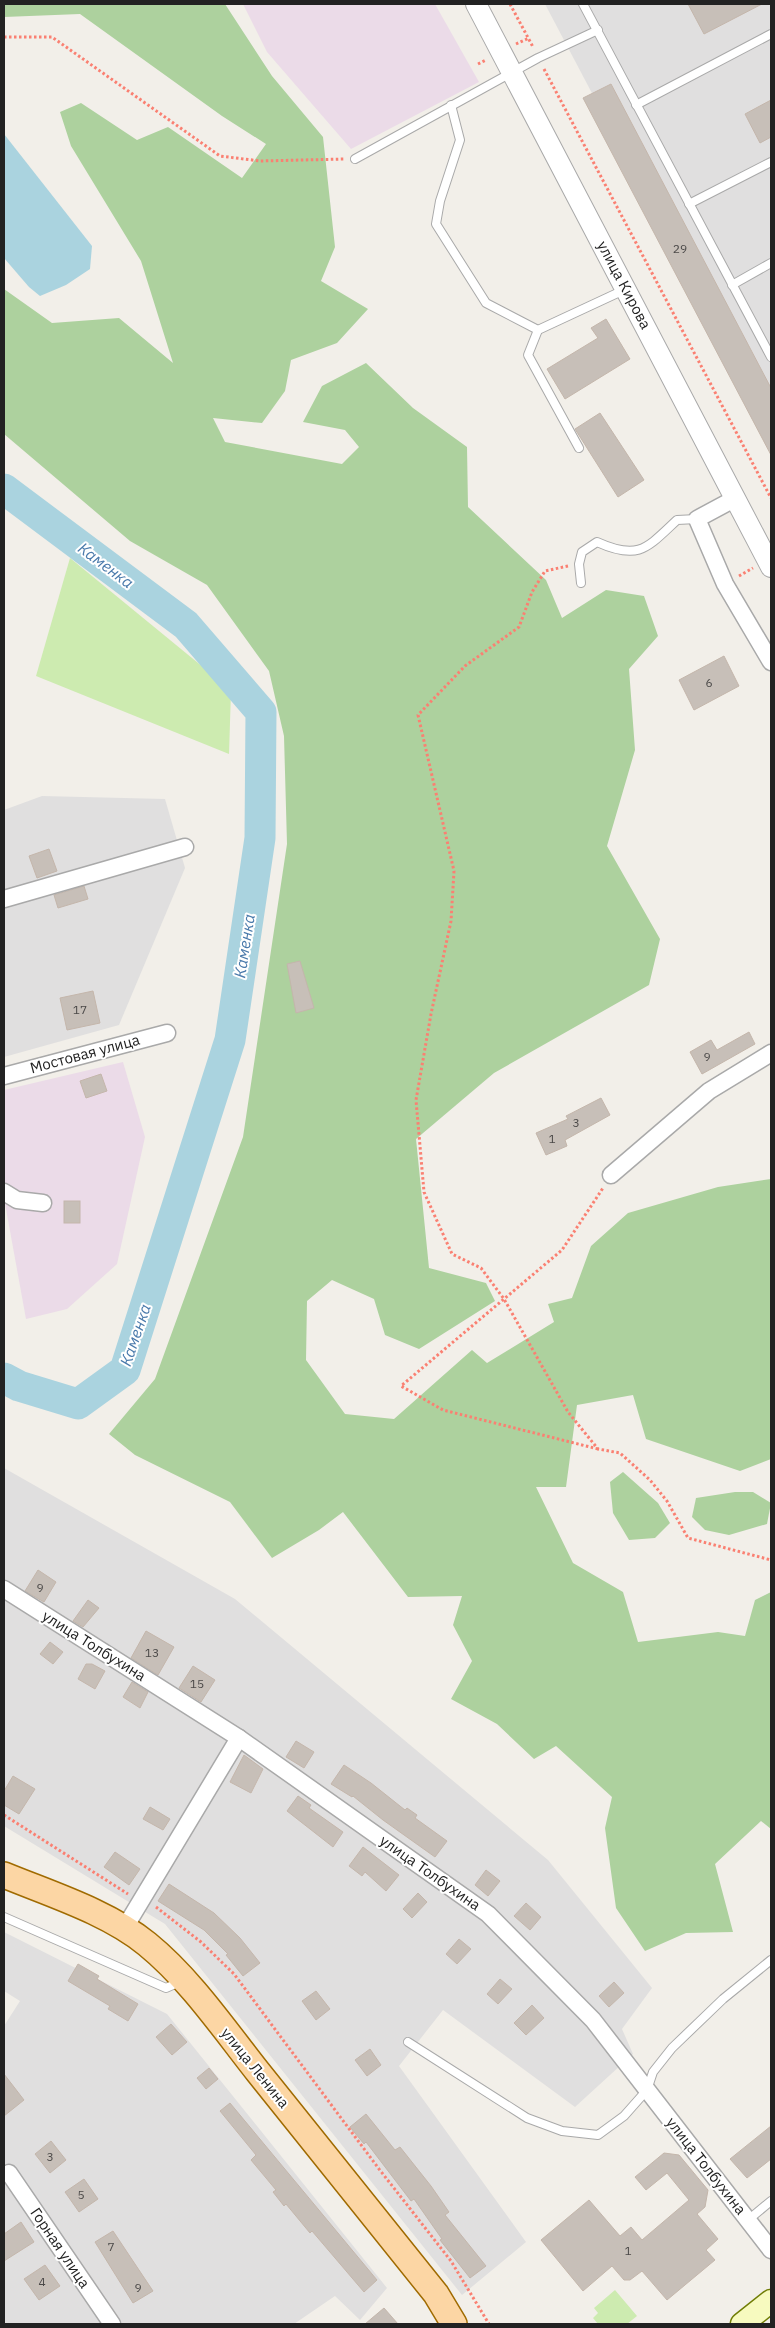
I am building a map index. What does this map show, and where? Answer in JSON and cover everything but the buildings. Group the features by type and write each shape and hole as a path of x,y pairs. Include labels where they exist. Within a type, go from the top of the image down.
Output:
{"main road":[{"name":"улица Ленина","path":"4,1875 79,1906 124,1929 146,1943 183,1980 436,2294 454,2324"},
{"path":"742,2324 770,2305"}],"street":[{"name":"улица Кирова","path":"476,4 769,563"},
{"path":"736,498 697,519 725,584 771,662"},
{"path":"4,899 186,847"},
{"name":"Мостовая улица","path":"4,1076 167,1033"},
{"path":"611,1175 709,1091 771,1053"},
{"path":"4,1192 17,1200 43,1203"},
{"name":"улица Толбухина","path":"4,1589 239,1738 488,1914 593,2020 771,2250"},
{"path":"124,1929 239,1738"},
{"name":"Горная улица","path":"9,2172 112,2324"}],"lane":[{"path":"584,4 771,357"},
{"path":"356,159 538,58 598,30"},
{"path":"636,105 771,34"},
{"path":"451,105 460,140 440,202 436,224 486,303 538,330"},
{"path":"689,204 771,162"},
{"path":"732,285 771,263"},
{"path":"579,448 528,355 538,330 626,289"},
{"path":"581,583 580,564 582,552 598,542 614,550 630,552 649,546 677,520 697,519"},
{"path":"4,1917 166,1988 183,1980"},
{"path":"408,2042 527,2118 562,2131 598,2135 624,2116 647,2090 653,2072 672,2048 723,1999 771,1960"},
{"path":"748,2220 771,2200"}],"path":[{"path":"510,4 771,498"},
{"path":"4,37 52,37 220,156 260,161 356,159"},
{"path":"725,584 769,563"},
{"path":"580,564 545,571 532,592 518,626 465,666 418,715 454,871 451,921 431,1014 416,1100 424,1192 452,1254 480,1268 504,1299 568,1412 598,1449"},
{"path":"611,1175 595,1203 562,1250 401,1386 443,1410 620,1453 650,1480 667,1501 688,1538 771,1560"},
{"path":"4,1815 137,1900 142,1900 168,1915 201,1942 234,1974 379,2169 451,2261 489,2324"}],"shaded area":[{"path":"243,4 435,4 479,82 351,149 267,52"},
{"path":"545,4 771,4 771,433"},
{"path":"42,796 165,799 185,868 119,1025 4,1057 4,810"},
{"path":"123,1062 145,1137 117,1264 67,1309 26,1319 4,1198 4,1090"},
{"path":"4,1468 235,1599 548,1860 652,1988 622,2029 633,2054 575,2107 443,2010 399,2066 526,2242 462,2295 165,1924 4,1826"},
{"path":"4,1932 167,2014 387,2288 360,2320 335,2296 294,2324 4,2324 4,2026 20,2001 4,1991"}],"green space":[{"path":"4,4 225,4 272,76 323,137 335,247 321,281 368,309 337,343 291,360 285,391 262,423 213,418 225,442 342,464 359,447 345,430 303,422 322,386 366,363 413,408 467,447 468,507 546,580 562,618 606,590 644,596 658,636 629,669 635,750 607,846 660,939 649,985 494,1073 416,1139 429,1268 486,1283 495,1301 419,1349 385,1335 374,1299 332,1280 307,1301 306,1360 345,1414 394,1419 472,1350 487,1363 554,1322 548,1304 572,1298 591,1246 628,1213 718,1187 771,1179 771,1459 740,1471 646,1439 633,1395 577,1405 566,1487 536,1487 573,1563 623,1592 638,1642 718,1632 745,1636 755,1600 771,1592 771,1829 761,1821 715,1864 733,1932 686,1933 645,1951 616,1908 605,1828 612,1797 556,1746 534,1759 497,1724 451,1699 472,1661 453,1625 462,1596 408,1597 343,1512 319,1530 272,1558 230,1502 135,1455 109,1434 155,1379 243,1137 287,844 284,736 269,671 207,585 130,541 4,434 4,289 52,323 119,318 173,363 141,261 71,146 60,112 81,103 137,140 168,127 242,178 266,144 222,116 80,14 4,17"},
{"path":"70,558 231,690 229,754 36,676"},
{"path":"623,1472 658,1503 670,1523 655,1538 629,1540 613,1513 610,1482"},
{"path":"735,1492 753,1492 771,1503 767,1524 729,1535 705,1530 692,1517 696,1498"},
{"path":"615,2290 637,2316 627,2324 598,2324 593,2318 598,2313 594,2308"}],"water":[{"path":"4,134 92,246 90,269 66,285 40,296 29,287 4,258"}],"waterway":[{"name":"Каменка","path":"4,489 186,625 261,712 260,838 230,1040 125,1370 78,1404 19,1386 4,1378"}]}
